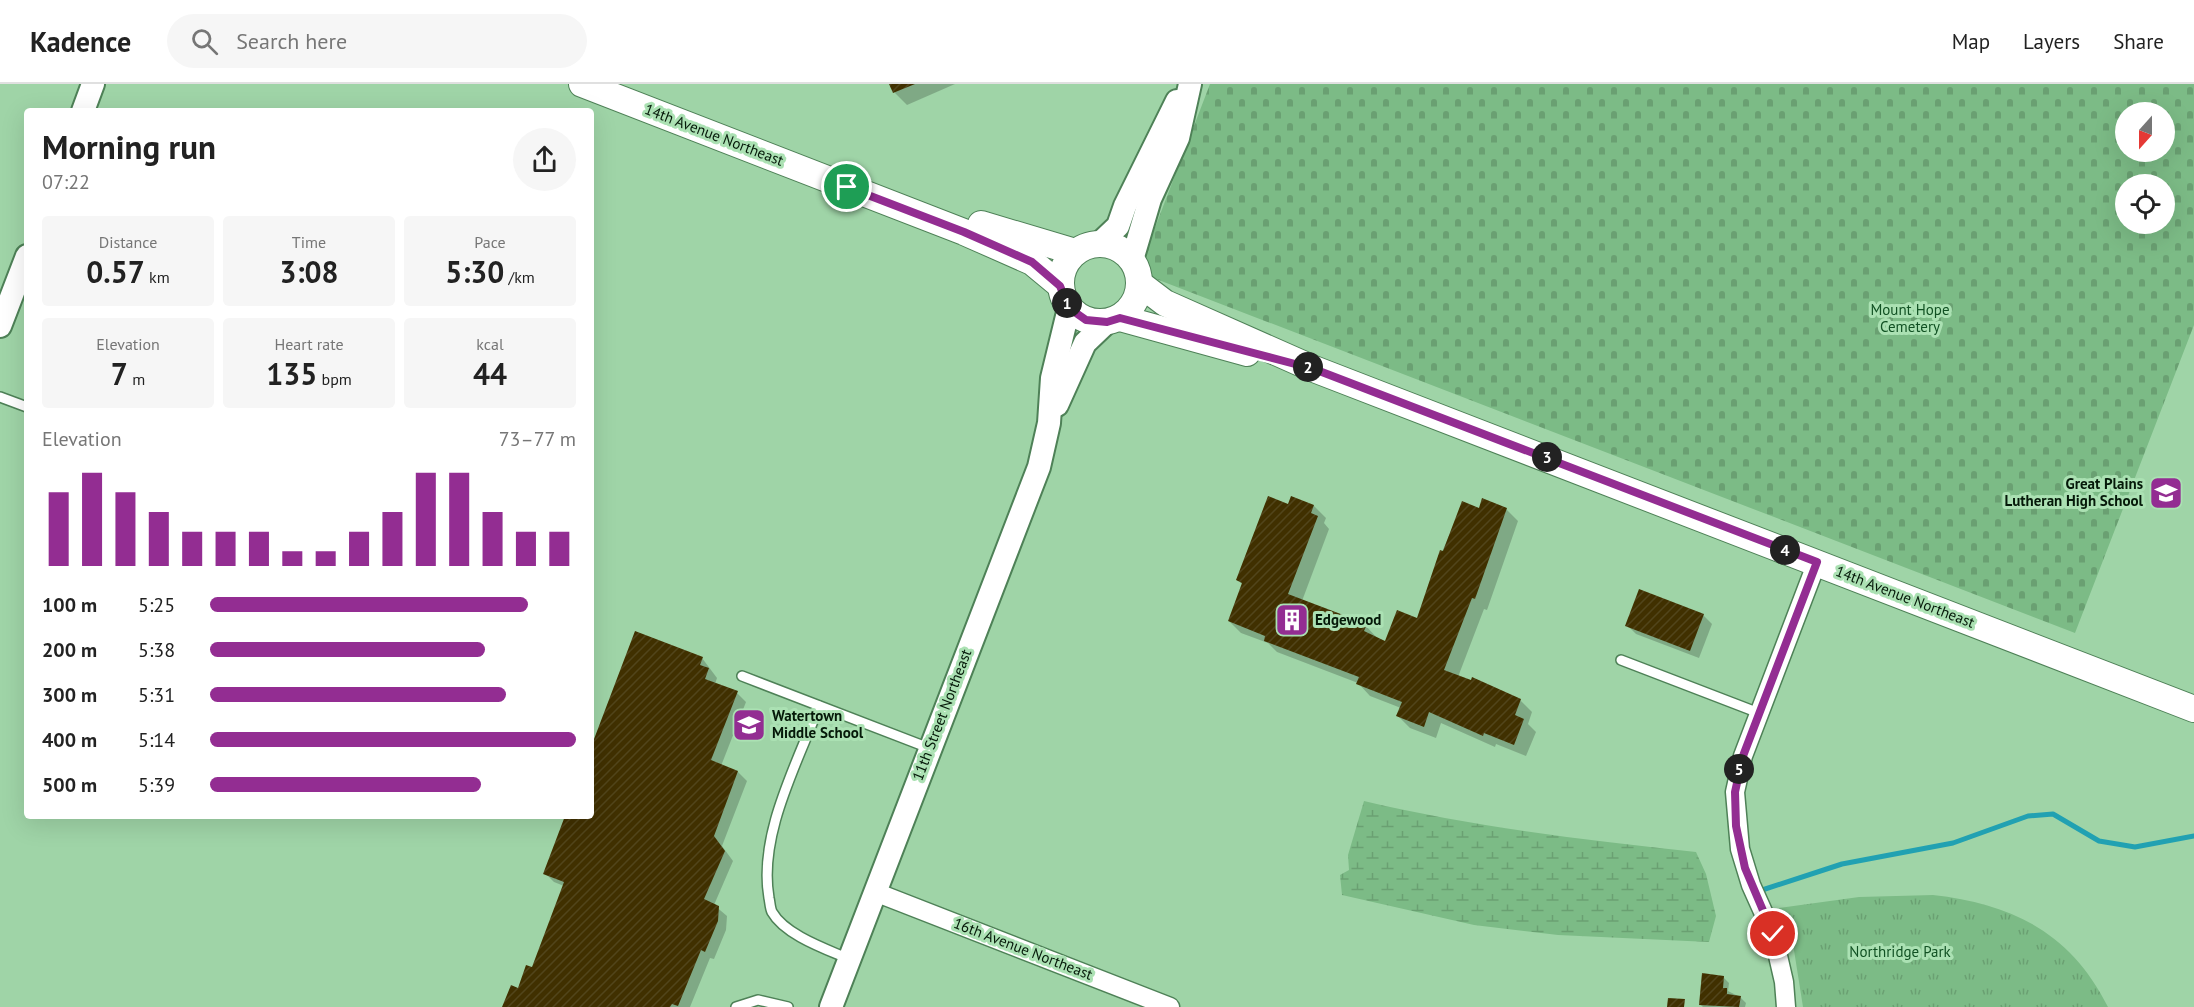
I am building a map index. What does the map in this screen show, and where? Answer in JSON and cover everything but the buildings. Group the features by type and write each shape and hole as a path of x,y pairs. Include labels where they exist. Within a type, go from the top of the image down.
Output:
{"main road":[{"name":"14th Avenue Northeast","path":"582,84 964,232 1032,262 1065,297"},
{"name":"14th Avenue Northeast","path":"847,187 1087,248"},
{"path":"1087,248 1123,250 1132,260 1138,271 1140,285 1137,297 1130,309 1114,320 1086,320 1065,297 1062,273 1087,248"},
{"name":"14th Avenue Northeast","path":"1140,285 1165,303 1314,369 2194,709"},
{"name":"14th Avenue Northeast","path":"1114,320 1314,369"}],"street":[{"path":"84,108 93,84"},
{"path":"1087,248 1118,226 1125,206 1188,84"},
{"path":"1132,260 1150,199 1178,138 1188,84"},
{"path":"0,326 24,264"},
{"name":"11th Street Northeast","path":"831,1007 1039,467 1049,423 1052,378 1065,297"},
{"name":"11th Street Northeast","path":"1049,423 1085,343 1114,320"},
{"path":"1786,1007 1784,982 1776,945 1745,868 1736,826 1735,792 1738,774 1759,713 1817,562"},
{"name":"16th Avenue Northeast","path":"875,892 1170,1007"}],"lane":[{"path":"0,397 24,406"},
{"path":"1621,660 1759,713"},
{"path":"742,676 929,748"},
{"path":"819,706 769,844 765,876 772,912 797,935 849,959"},
{"path":"736,1007 758,1000 788,1007"}],"green space":[{"name":"Mount Hope Cemetery","path":"1210,84 2194,84 2194,325 2075,633 1138,272"},
{"path":"1364,801 1488,825 1696,852 1706,874 1716,916 1709,942 1558,935 1474,925 1342,895 1340,875 1349,870 1348,855"},
{"name":"Northridge Park","path":"1933,895 1989,906 2037,927 2057,941 2076,960 2093,981 2108,1007 1803,1007 1793,944 1779,908 1859,897"}],"waterway":[{"path":"1756,892 1842,864 1953,843 2028,816 2053,814 2099,841 2135,847 2194,836"}],"place":[{"name":"Great Plains Lutheran High School","path":"2166,493"},
{"name":"Edgewood","path":"1292,620"},
{"name":"Watertown Middle School","path":"749,725"}],"route":[{"path":"847,187 964,232 1032,262 1060,286 1069,308 1086,320 1097,323 1120,318 1218,346 1314,369 1817,562 1743,756 1735,792 1736,826 1745,868 1773,934"}]}
